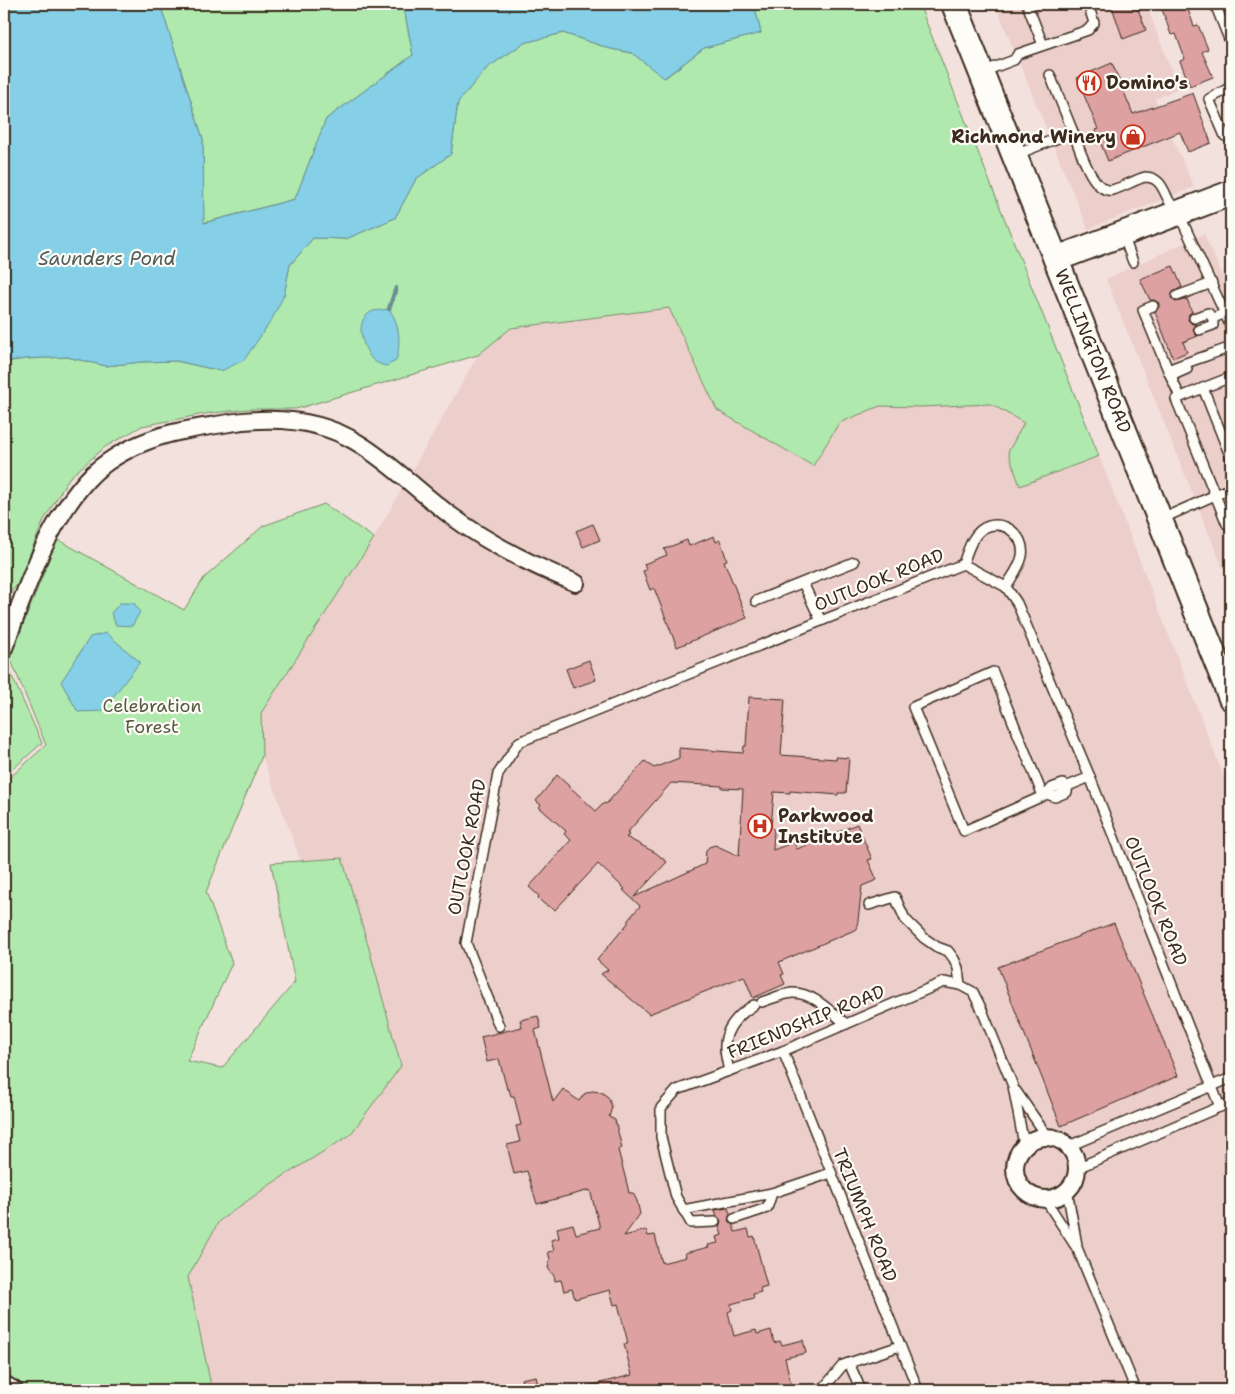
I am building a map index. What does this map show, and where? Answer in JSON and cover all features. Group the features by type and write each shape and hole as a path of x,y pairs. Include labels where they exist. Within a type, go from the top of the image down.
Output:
{"main road":[{"name":"WELLINGTON ROAD","path":"954,4 1160,519 1229,686"},
{"path":"1056,259 1231,193"}],"street":[{"path":"4,648 51,530 87,479 109,461 130,448 150,440 170,433 229,423 292,420 312,423 337,432 377,456 450,515 493,544 533,566 576,583"},
{"path":"1047,1136 1059,1139 1069,1146 1078,1168 1068,1190 1057,1196 1045,1199 1023,1189 1017,1179 1014,1167 1024,1145 1047,1136"},
{"path":"4,1384 14,1390"}],"lane":[{"path":"1027,4 1043,45"},
{"path":"981,72 1014,60 1018,54 1088,30 1092,27 1093,18 1088,4"},
{"path":"1215,4 1231,44"},
{"path":"1050,75 1088,171 1101,187 1112,190 1145,177 1150,177 1160,183 1179,214 1231,327"},
{"path":"1224,136 1209,99 1231,87"},
{"path":"1015,156 1073,132"},
{"path":"1123,235 1133,262"},
{"path":"1177,296 1212,283"},
{"path":"1153,306 1143,310 1154,336 1163,345 1169,373 1180,398"},
{"path":"1194,318 1208,313 1213,318 1213,325 1199,330"},
{"path":"1213,318 1226,313"},
{"path":"1154,336 1163,332"},
{"path":"1169,373 1195,358 1202,358 1231,347"},
{"path":"1169,373 1201,363 1202,358"},
{"path":"1231,377 1176,399 1226,524 1231,522"},
{"path":"1203,388 1231,458"},
{"path":"1160,519 1231,488"},
{"path":"962,564 971,543 980,531 992,525 1002,526 1013,531 1020,539 1023,549 1022,559 1006,587"},
{"path":"756,601 854,562"},
{"name":"OUTLOOK ROAD","path":"500,1026 466,943 498,774 519,742 962,564 1006,587 1017,603 1090,777 1220,1107"},
{"path":"803,583 821,621"},
{"path":"1045,795 993,672 913,707 964,831 1045,795 1052,788 1063,784 1068,786 1090,777"},
{"path":"869,905 895,897 905,919 924,938 937,947 948,951 958,968 960,986 973,992 1013,1086 1047,1136"},
{"name":"FRIENDSHIP ROAD","path":"683,1210 676,1197 661,1137 661,1108 677,1090 783,1051 944,982 960,986"},
{"path":"729,1071 725,1039 733,1023 744,1011 758,1003 791,993 803,994 815,999 846,1024"},
{"name":"TRIUMPH ROAD","path":"783,1051 918,1390"},
{"path":"1069,1146 1231,1078"},
{"path":"1013,1086 1024,1145"},
{"path":"1078,1168 1231,1102"},
{"path":"715,1222 691,1223 683,1210 772,1193 831,1173"},
{"path":"1068,1190 1078,1250"},
{"path":"734,1219 767,1208 772,1193"},
{"path":"1045,1199 1078,1250 1136,1390"},
{"path":"822,1390 844,1365 900,1346"},
{"path":"849,1363 861,1390"}],"shaded area":[{"path":"995,4 1146,4 1178,88 1155,99 1194,187 1088,229"},
{"path":"1204,234 1231,295 1231,588 1106,279"},
{"name":"Parkwood Institute","path":"669,308 718,410 813,466 839,423 880,406 920,407 991,404 1025,423 1008,452 1020,486 1099,456 1231,795 1231,1390 212,1390 188,1277 219,1221 271,1184 401,1066 342,858 301,861 262,756 261,713 374,538 478,355 510,328"}],"green space":[{"path":"160,4 329,4 404,9 413,55 326,119 295,199 203,223 203,139"},
{"path":"754,4 919,4 1099,456 1020,486 1008,452 1024,423 991,404 920,407 880,406 839,423 813,466 717,410 669,308 511,328 478,355 296,409 250,409 204,414 142,426 105,447 69,478 44,520 17,585 8,596 4,597 4,362 67,357 106,366 176,361 221,371 284,295 290,265 313,238 346,239 395,218 416,179 451,154 458,102 487,68 524,43 563,33 611,49 632,53 665,78 704,48 761,33"},
{"name":"Celebration Forest","path":"324,504 374,538 261,713 262,756 206,892 232,963 187,1061 222,1068 295,982 271,863 342,858 401,1066 350,1135 271,1184 219,1221 188,1277 212,1390 4,1390 4,783 46,745 10,658 57,539 184,610 204,578 263,526"},
{"path":"6,663 42,743 4,777 4,665"}],"water":[{"name":"Saunders Pond","path":"4,4 160,4 203,139 204,223 295,199 326,119 413,55 404,9 329,4 754,4 761,33 704,48 664,78 632,53 611,49 563,33 524,43 487,68 458,102 451,154 416,179 395,218 346,239 313,238 290,265 284,295 271,321 244,360 221,371 176,361 106,366 67,357 4,362"},
{"path":"389,309 399,334 399,347 396,361 386,366 375,362 368,354 361,334 361,327 363,320 373,311"},
{"path":"120,603 134,603 140,612 132,626 116,625 111,613"},
{"path":"106,633 140,662 102,711 78,712 61,682 90,637"}],"building":[{"path":"1111,4 1136,4 1146,30 1123,39"},
{"path":"1178,4 1186,4 1194,26 1198,25 1208,49 1202,52 1213,77 1190,86 1180,61 1185,59 1176,34 1171,35 1162,9"},
{"path":"1112,63 1133,114 1193,93 1211,143 1188,152 1180,132 1108,161 1095,130 1098,129 1077,78"},
{"path":"1173,266 1182,287 1173,292 1171,298 1176,302 1187,299 1192,312 1189,314 1188,320 1192,324 1197,324 1193,329 1198,336 1183,342 1187,352 1173,358 1155,312 1159,307 1159,303 1150,300 1140,279"},
{"path":"593,524 600,540 583,547 576,531"},
{"path":"714,536 716,542 720,540 727,560 724,561 747,618 677,647 654,588 650,590 643,571 646,570 644,564 667,555 664,549 687,540 689,546"},
{"path":"589,660 596,680 573,688 566,669"},
{"path":"749,697 785,699 781,755 836,759 836,757 849,758 846,793 838,793 838,795 790,791 790,793 774,792 771,827 774,830 773,850 794,842 797,849 857,824 872,859 868,860 877,880 862,886 857,929 779,962 784,974 781,975 785,984 753,998 744,976 649,1014 601,974 608,970 597,960 640,906 623,890 625,889 598,864 555,910 544,904 538,898 539,896 529,887 571,840 564,834 566,831 539,807 541,805 536,801 557,775 596,811 604,803 606,804 645,761 654,768 679,758 679,748 743,753 744,746 746,746","holes":["671,783 722,786 722,788 743,789 739,856 715,845 709,847 706,850 705,864 634,897 667,862 656,853 626,837 629,835 627,833"]},
{"path":"1114,923 1178,1076 1061,1126 998,967"},
{"path":"538,1016 541,1028 535,1030 553,1102 563,1089 579,1101 584,1094 592,1091 601,1092 608,1097 612,1107 609,1117 615,1120 622,1148 618,1150 629,1193 633,1193 640,1214 624,1236 646,1230 648,1236 655,1235 662,1263 686,1257 685,1253 718,1243 716,1237 722,1235 719,1226 721,1221 715,1210 728,1208 730,1214 728,1220 733,1225 735,1232 748,1229 750,1237 754,1236 767,1286 760,1288 761,1292 753,1294 754,1298 731,1304 732,1310 728,1312 734,1336 756,1330 757,1334 771,1330 774,1343 780,1341 782,1345 803,1340 806,1353 785,1358 791,1384 766,1390 588,1390 588,1386 632,1375 624,1344 628,1343 618,1304 614,1305 610,1290 575,1299 572,1289 564,1291 561,1280 555,1281 548,1268 550,1259 548,1252 554,1251 551,1240 559,1238 557,1228 573,1224 576,1234 600,1228 590,1190 537,1204 527,1171 514,1174 507,1145 520,1142 516,1126 521,1125 514,1096 511,1096 509,1089 507,1089 499,1059 487,1062 481,1037 522,1027 520,1020"},
{"path":"536,1376 539,1390 523,1390 521,1379"}],"waterway":[{"path":"389,309 396,288"}],"place":[{"name":"Domino's","path":"1089,83"},
{"name":"Richmond Winery","path":"1133,137"},
{"name":"Parkwood Institute","path":"760,826"}]}
